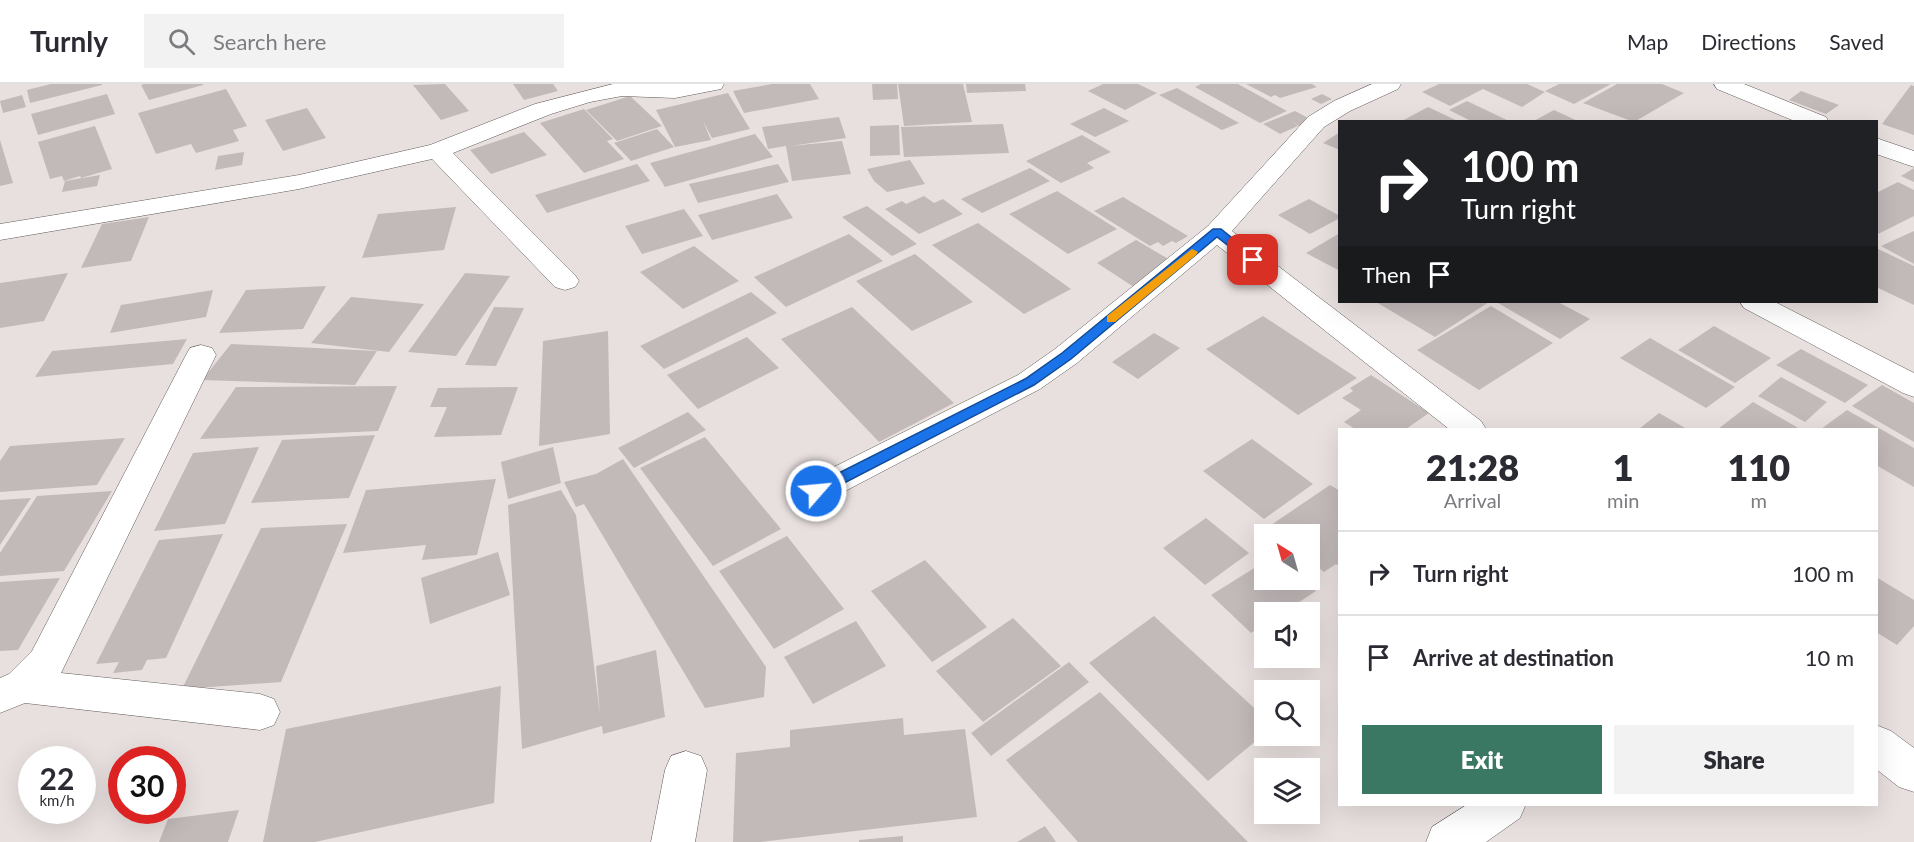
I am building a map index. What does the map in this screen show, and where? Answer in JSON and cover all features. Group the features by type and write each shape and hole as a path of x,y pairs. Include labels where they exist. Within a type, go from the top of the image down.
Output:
{"street":[{"path":"0,232 299,183 437,151 543,109 586,96 622,89 675,91 713,84"},
{"path":"816,491 1029,382 1066,356 1217,232 1316,122 1342,106 1390,84"},
{"path":"1725,84 1813,120"},
{"path":"1878,146 1914,160"},
{"path":"437,151 565,281"},
{"path":"1217,232 1469,428"},
{"path":"1756,303 1914,386"},
{"path":"12,691 46,663 201,355"},
{"path":"12,691 260,711"},
{"path":"1878,746 1914,773"},
{"path":"673,842 686,770"},
{"path":"1448,842 1502,806"}],"building":[{"path":"51,84 102,85 30,103 27,90"},
{"path":"445,84 469,111 441,120 413,85"},
{"path":"513,84 553,84 558,91 524,100"},
{"path":"772,84 810,84 819,99 744,113 733,91"},
{"path":"872,84 897,84 898,99 873,100"},
{"path":"898,84 963,84 972,122 904,126"},
{"path":"966,84 1025,84 1026,91 967,93"},
{"path":"1103,84 1138,84 1157,93 1125,110 1088,91"},
{"path":"1201,84 1238,84 1287,111 1260,123 1195,87"},
{"path":"1246,84 1312,84 1317,87 1280,98 1275,95 1271,97"},
{"path":"1439,84 1527,84 1545,92 1522,107 1483,89 1450,106 1422,92"},
{"path":"1559,84 1611,84 1574,104 1545,91"},
{"path":"1617,84 1662,84 1684,93 1637,120 1629,120 1583,103"},
{"path":"141,85 203,85 149,100"},
{"path":"1911,85 1914,86 1914,135 1882,124"},
{"path":"1177,88 1239,123 1222,130 1159,95"},
{"path":"226,89 247,126 233,130 239,141 196,153 191,144 156,154 138,113"},
{"path":"1801,91 1839,105 1826,114 1789,100"},
{"path":"728,93 750,129 712,138 703,121 711,140 675,147 656,110"},
{"path":"107,94 115,114 38,135 31,114"},
{"path":"1322,94 1332,99 1321,104 1311,99"},
{"path":"22,95 26,107 3,113 0,101"},
{"path":"630,96 662,126 617,141 586,110"},
{"path":"1467,101 1507,120 1469,120 1449,110"},
{"path":"1428,107 1456,120 1404,120"},
{"path":"307,108 326,138 283,151 265,120"},
{"path":"1104,108 1129,121 1095,137 1070,124"},
{"path":"584,109 613,139 607,141 624,159 584,173 540,123"},
{"path":"1554,110 1576,120 1536,120"},
{"path":"1295,111 1312,120 1299,126 1291,121 1298,126 1280,134 1263,124"},
{"path":"839,117 846,138 790,146 842,141 851,174 792,181 786,146 768,149 762,127"},
{"path":"1003,124 1009,153 904,157 901,127"},
{"path":"899,125 900,155 870,156 870,126"},
{"path":"95,126 112,169 64,181 62,176 50,179 38,142"},
{"path":"657,129 674,147 631,161 614,143"},
{"path":"524,132 547,155 491,174 470,150"},
{"path":"1338,133 1338,149 1323,143"},
{"path":"755,134 773,157 665,187 650,163"},
{"path":"1082,135 1111,152 1087,163 1094,168 1061,183 1026,161"},
{"path":"0,140 13,183 0,186"},
{"path":"244,152 242,165 215,170 218,156"},
{"path":"910,160 925,184 887,192 874,181 867,169"},
{"path":"637,164 650,181 547,213 535,195"},
{"path":"778,164 789,182 698,203 689,184"},
{"path":"1030,168 1050,181 982,213 961,199"},
{"path":"1914,168 1914,182 1901,176"},
{"path":"100,175 97,186 62,192 65,181"},
{"path":"1898,182 1914,190 1914,216 1878,234 1878,192"},
{"path":"1057,191 1117,229 1068,254 1009,214"},
{"path":"777,194 793,218 712,240 698,215"},
{"path":"924,196 934,203 943,199 963,214 919,234 885,209 902,201 906,204"},
{"path":"1123,197 1188,236 1176,243 1172,241 1163,246 1158,242 1150,246 1094,211"},
{"path":"1309,199 1338,215 1338,219 1310,234 1278,215"},
{"path":"867,206 917,244 892,256 842,217"},
{"path":"456,207 444,250 362,258 378,214"},
{"path":"684,209 703,236 642,254 625,226"},
{"path":"149,217 131,261 81,268 102,224"},
{"path":"978,223 1071,289 1024,314 932,245"},
{"path":"1914,231 1914,264 1881,246"},
{"path":"849,234 883,261 786,307 754,277"},
{"path":"1338,234 1338,270 1306,253"},
{"path":"1136,240 1177,264 1137,289 1097,263"},
{"path":"694,246 739,281 683,309 640,272"},
{"path":"1878,249 1914,266 1914,305 1878,288"},
{"path":"915,254 973,302 912,331 856,281"},
{"path":"68,273 44,321 0,328 0,283"},
{"path":"465,273 510,276 456,356 408,352"},
{"path":"326,286 303,329 219,333 246,290"},
{"path":"213,290 206,317 110,333 121,305"},
{"path":"751,292 777,313 664,369 640,346"},
{"path":"351,297 424,304 389,352 311,343"},
{"path":"1378,303 1487,303 1435,337"},
{"path":"1498,303 1560,303 1590,319 1560,339"},
{"path":"1491,306 1553,343 1479,390 1417,350"},
{"path":"494,307 524,308 496,366 465,365"},
{"path":"852,307 954,403 879,442 781,339"},
{"path":"1263,316 1357,378 1298,415 1206,349"},
{"path":"1714,326 1771,358 1735,383 1678,350"},
{"path":"608,331 610,434 539,446 543,341"},
{"path":"1154,333 1180,348 1138,379 1112,362"},
{"path":"747,337 779,368 698,409 667,375"},
{"path":"1650,338 1735,387 1706,408 1620,358"},
{"path":"187,339 173,364 35,377 52,351"},
{"path":"231,344 377,351 355,385 202,380"},
{"path":"1801,349 1868,385 1845,403 1776,365"},
{"path":"1371,375 1429,413 1407,428 1353,428 1344,422 1361,410 1342,398 1353,391 1350,388"},
{"path":"1781,377 1827,402 1805,422 1758,396"},
{"path":"1882,385 1914,403 1914,442 1852,406"},
{"path":"397,386 378,431 200,439 236,387"},
{"path":"518,387 501,435 434,437 447,407 430,407 438,388"},
{"path":"1753,402 1798,428 1719,428"},
{"path":"1847,410 1914,448 1914,487 1878,466 1878,428 1822,428"},
{"path":"688,412 706,430 634,468 618,448"},
{"path":"1659,413 1685,428 1640,428"},
{"path":"375,435 349,498 251,503 282,440"},
{"path":"705,437 781,529 713,566 640,468"},
{"path":"125,438 97,485 0,492 0,461 10,446"},
{"path":"1252,439 1313,484 1264,519 1203,471"},
{"path":"259,447 225,524 154,531 193,453"},
{"path":"553,447 561,483 508,499 501,462"},
{"path":"623,459 766,667 764,697 705,708 584,504 576,507 564,482 596,474"},
{"path":"496,479 477,555 422,560 426,545 343,553 366,490"},
{"path":"1330,485 1338,490 1338,566 1336,564 1324,572 1320,569 1320,524 1272,524"},
{"path":"561,490 576,515 600,716 596,666 656,650 665,717 603,734 602,726 522,749 508,505"},
{"path":"112,491 64,571 0,576 0,553 37,496"},
{"path":"31,498 0,545 0,500"},
{"path":"1206,518 1249,553 1205,585 1163,548"},
{"path":"347,524 281,682 182,689 261,528"},
{"path":"223,534 166,658 147,660 142,670 113,673 119,662 96,664 159,540"},
{"path":"787,536 844,609 774,649 719,571"},
{"path":"498,552 510,595 430,624 421,578"},
{"path":"925,560 987,627 932,662 871,591"},
{"path":"1254,568 1254,590 1316,591 1299,602 1254,602 1254,631 1251,633 1211,595"},
{"path":"60,578 18,650 0,651 0,582"},
{"path":"1878,578 1914,600 1914,626 1897,645 1878,633"},
{"path":"1154,616 1254,708 1254,742 1208,781 1089,663"},
{"path":"1013,618 1061,666 983,722 936,671"},
{"path":"856,621 886,666 813,704 784,657"},
{"path":"1069,662 1089,682 991,756 971,733"},
{"path":"501,686 494,803 315,842 263,842 286,729"},
{"path":"1100,692 1248,842 1078,842 1006,760"},
{"path":"903,718 904,735 965,729 977,817 760,842 733,842 736,753 790,747 790,730"},
{"path":"239,810 228,842 159,842 166,824 186,824 186,817"},
{"path":"1045,826 1056,842 1017,842"},
{"path":"903,836 903,842 859,842 859,840"}],"slow traffic":[{"path":"1111,319 1192,252"}],"route":[{"path":"816,491 1029,382 1066,356 1217,232 1253,260"}]}
